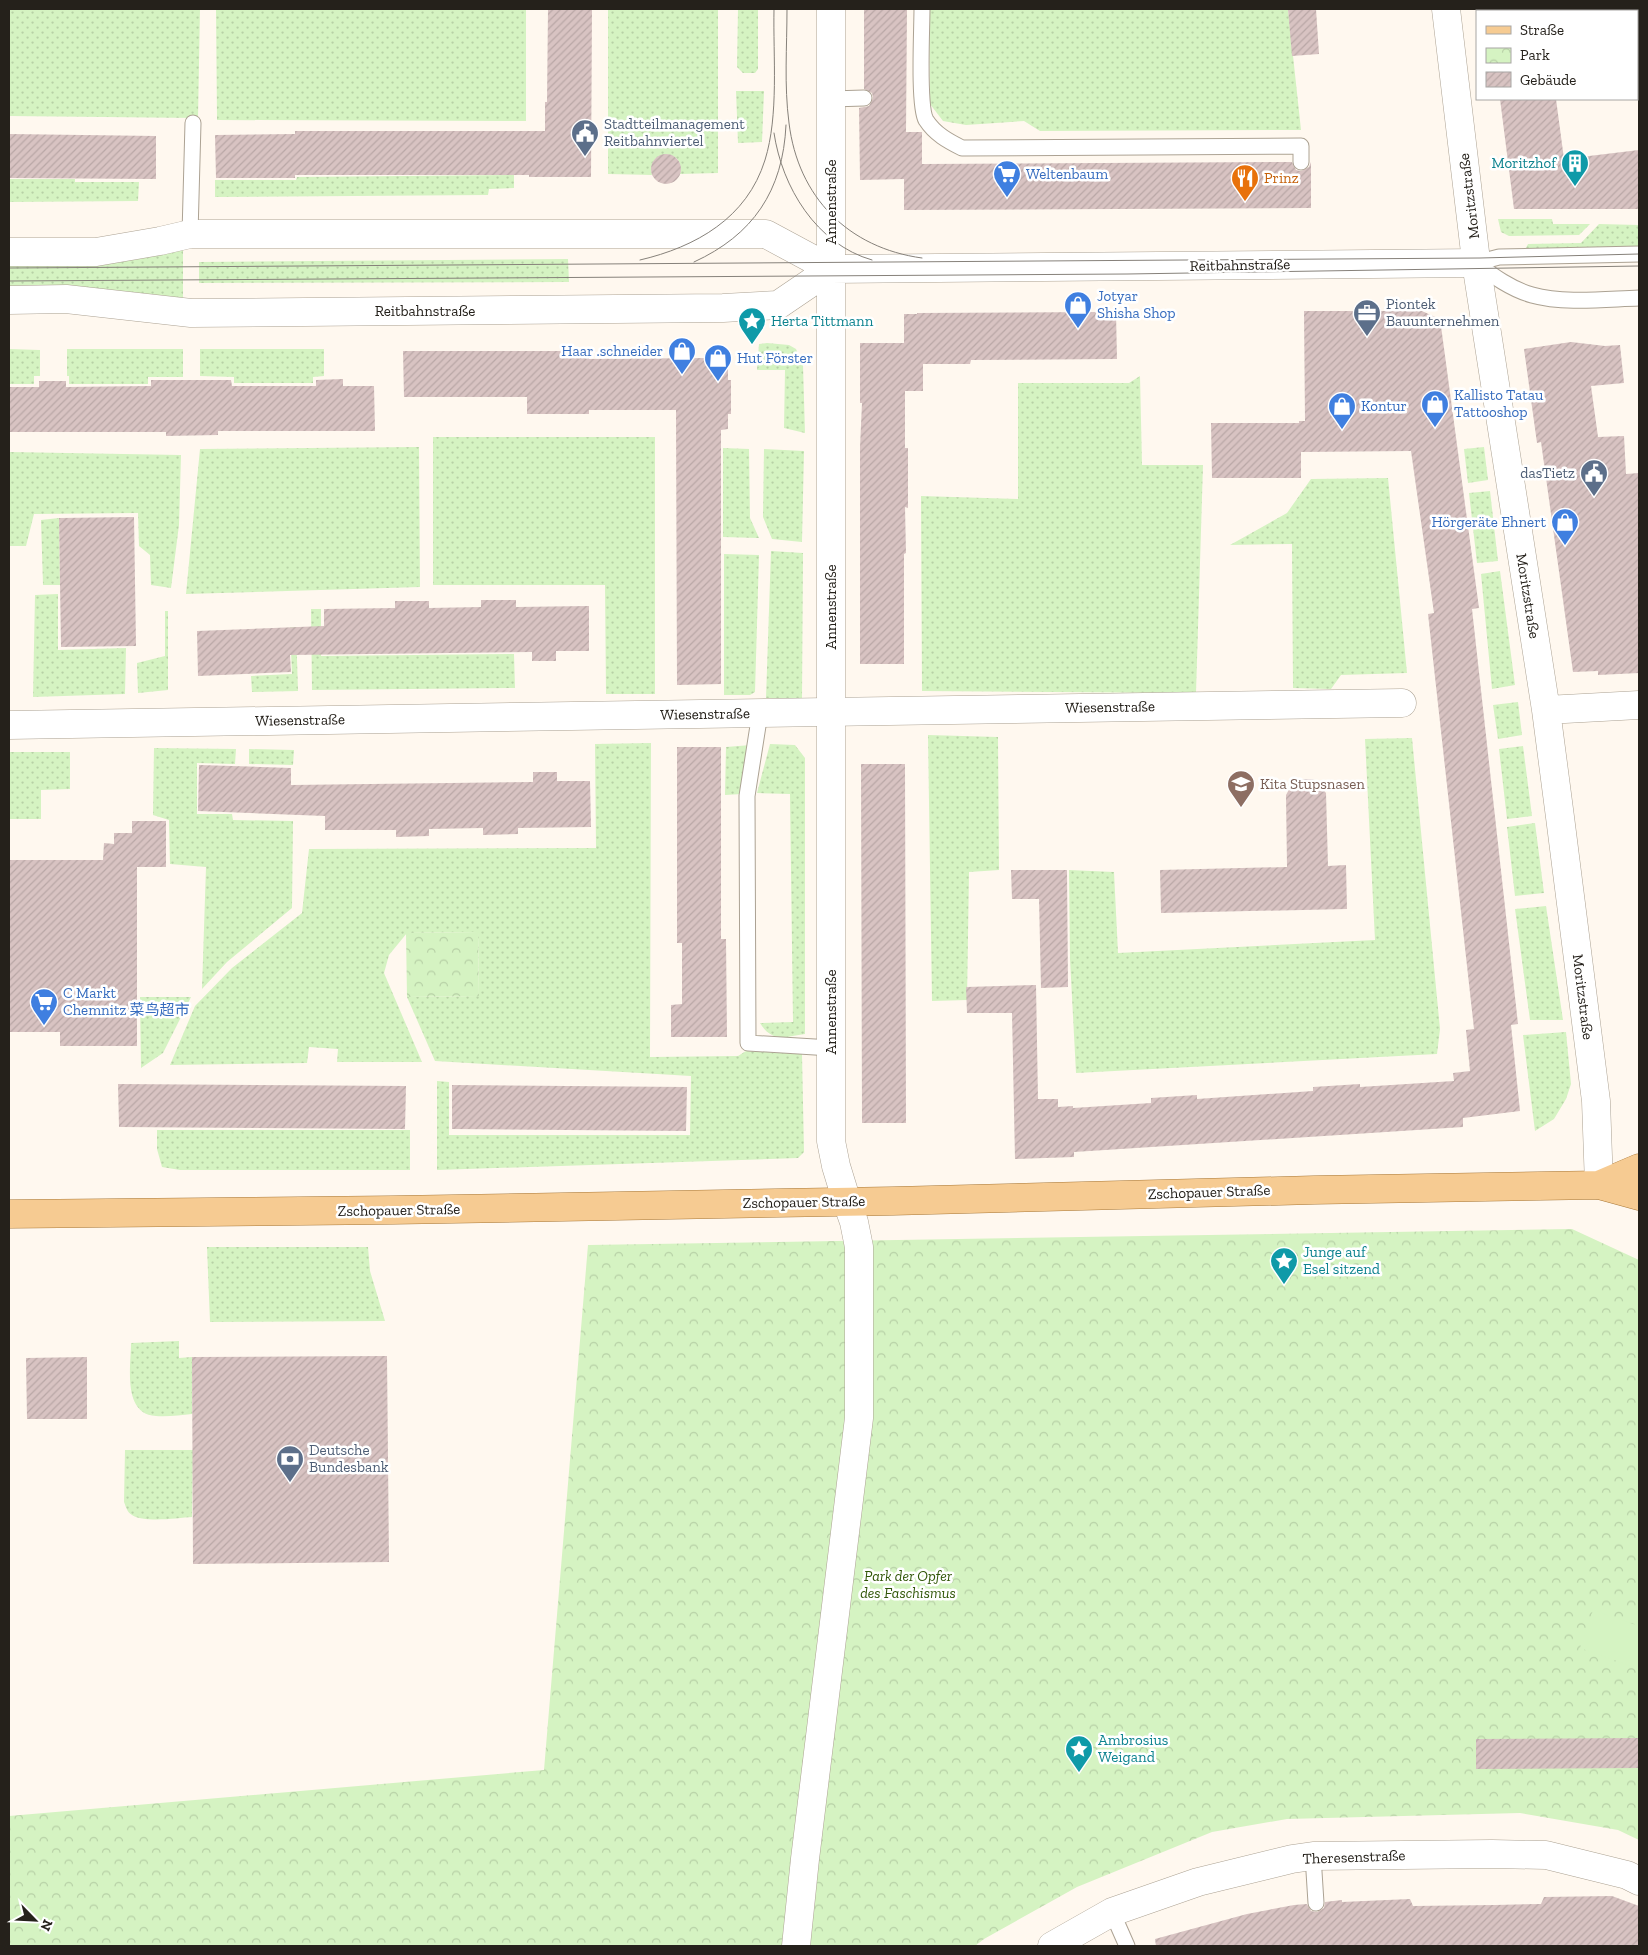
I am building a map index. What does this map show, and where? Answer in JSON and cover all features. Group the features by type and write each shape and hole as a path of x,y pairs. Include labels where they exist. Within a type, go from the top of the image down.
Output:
{"main road":[{"name":"Zschopauer Straße","path":"1599,1185 1639,1168"},
{"name":"Zschopauer Straße","path":"9,1214 354,1211 1599,1185 1639,1196"}],"street":[{"name":"Annenstraße","path":"831,9 830,1141 847,1202"},
{"name":"Moritzstraße","path":"1446,9 1476,263 1546,710 1596,1101 1599,1185"},
{"name":"Reitbahnstraße","path":"9,252 96,252 190,234 766,234 831,270 1476,263"},
{"name":"Reitbahnstraße","path":"9,300 66,299 191,313 730,307 778,305 831,270"},
{"name":"Wiesenstraße","path":"9,725 1402,703"},
{"path":"1546,710 1639,705"},
{"path":"796,1946 806,1849 860,1418 860,1247 847,1202"},
{"name":"Theresenstraße","path":"1052,1946 1112,1912 1198,1882 1292,1859 1313,1856 1546,1855 1627,1875 1639,1881"}],"lane":[{"path":"922,9 922,98 925,118 940,136 962,148 1301,146 1301,162"},
{"path":"831,98 864,98"},
{"path":"190,234 193,123"},
{"path":"1476,263 1499,257 1639,254"},
{"path":"1476,263 1510,286 1533,295 1560,299 1639,298"},
{"path":"760,713 747,796 748,1043 831,1048"},
{"path":"1313,1856 1316,1903"},
{"path":"1112,1912 1127,1946"}],"green space":[{"path":"9,9 200,9 198,118 9,116"},
{"path":"216,9 526,9 526,121 217,120"},
{"path":"608,9 718,9 718,173 680,174 680,165 677,159 666,155 660,156 655,160 652,166 652,175 608,174"},
{"path":"738,9 758,9 758,69 755,73 743,73 737,67"},
{"path":"929,9 1288,9 1301,130 1040,131 1024,121 966,125 943,121 930,104"},
{"path":"736,91 764,91 762,142 738,143"},
{"path":"514,175 514,188 489,189 488,195 215,197 215,180 296,180 297,177"},
{"path":"9,179 75,179 75,182 139,182 138,201 9,202"},
{"path":"1498,219 1552,219 1553,224 1590,224 1579,235 1509,236 1501,232"},
{"path":"1599,224 1639,225 1639,249 1524,252 1528,244 1581,243"},
{"path":"183,245 183,302 9,289 9,260"},
{"path":"568,259 569,282 199,283 199,262"},
{"path":"759,344 789,345 796,349 803,365 805,433 784,428 785,370 757,370"},
{"path":"9,349 40,350 40,376 34,376 34,384 9,384"},
{"path":"67,349 183,349 183,377 148,377 148,384 69,384 69,376 67,376"},
{"path":"200,349 324,349 324,376 313,377 313,383 234,383 234,377 200,376"},
{"path":"1140,376 1142,465 1203,465 1196,693 922,691 921,496 1018,499 1018,383 1129,383"},
{"path":"433,437 655,437 655,694 606,694 605,585 433,585"},
{"path":"419,447 420,587 186,594 200,449"},
{"path":"1484,447 1488,480 1468,483 1464,449"},
{"path":"723,448 749,449 750,518 759,538 723,537"},
{"path":"764,449 804,451 802,542 772,539 763,517"},
{"path":"9,452 181,455 179,525 171,588 151,585 150,555 139,546 138,513 34,514 26,546 9,546"},
{"path":"1388,478 1407,673 1341,675 1331,689 1293,688 1292,544 1230,545 1287,513 1311,479"},
{"path":"1490,491 1498,561 1477,563 1469,493"},
{"path":"59,518 60,585 43,585 41,520"},
{"path":"771,551 803,553 802,699 766,698"},
{"path":"724,554 759,555 755,692 750,695 724,695"},
{"path":"1500,571 1515,685 1492,689 1481,574"},
{"path":"58,594 58,650 126,648 125,694 33,697 35,595"},
{"path":"311,609 321,609 321,656 514,654 515,688 312,690"},
{"path":"165,611 168,611 168,690 138,693 137,663 165,656"},
{"path":"290,627 296,627 298,691 252,692 251,676 292,674"},
{"path":"1518,702 1522,735 1498,739 1493,705"},
{"path":"928,735 998,737 999,870 969,872 967,1000 932,1001"},
{"path":"1412,738 1440,1029 1437,1054 1076,1073 1070,959 1069,870 1114,872 1118,953 1375,940 1365,739"},
{"path":"651,743 650,1057 738,1056 746,1051 802,1054 804,1152 798,1158 437,1170 437,1081 449,1082 449,1135 690,1135 691,1076 435,1061 407,997 479,996 478,932 407,933 389,955 384,973 422,1062 337,1062 338,1049 309,1047 307,1063 170,1065 195,1006 232,968 302,913 309,849 596,848 595,744"},
{"path":"770,744 795,745 805,758 805,1034 785,1037 769,1034 760,1023 793,1022 790,794 757,793"},
{"path":"751,745 742,794 725,795 726,747"},
{"path":"1523,746 1532,816 1507,819 1499,749"},
{"path":"154,748 236,749 235,764 197,763 197,814 232,814 233,820 293,821 292,908 227,962 202,989 206,867 170,864 169,820 153,815"},
{"path":"249,749 294,750 293,765 249,764"},
{"path":"9,752 70,752 70,789 41,790 41,819 9,819"},
{"path":"1535,823 1544,893 1515,896 1507,827"},
{"path":"1546,906 1563,1020 1530,1020 1515,909"},
{"path":"478,932 479,996 407,997 406,933"},
{"path":"140,997 191,997 163,1053 141,1068"},
{"path":"1566,1032 1571,1084 1566,1099 1554,1119 1535,1131 1523,1035"},
{"path":"157,1130 410,1130 410,1170 180,1170 162,1167 157,1149"},
{"name":"Park der Opfer des Faschismus","path":"1572,1229 1639,1260 1639,1840 1618,1830 1520,1813 1287,1819 1212,1832 1077,1887 984,1939 975,1946 9,1946 9,1816 544,1770 588,1245"},
{"path":"207,1247 368,1247 370,1271 385,1321 210,1322"},
{"path":"179,1341 179,1358 192,1357 192,1414 156,1416 145,1413 138,1407 133,1398 130,1376 131,1343"},
{"path":"125,1450 193,1450 192,1517 144,1519 129,1512 124,1502"},
{"path":"1593,1610 1639,1626 1639,1644 1631,1666 1580,1648"}],"building":[{"path":"548,9 592,9 591,177 529,177 529,175 295,175 295,178 216,178 215,135 295,134 295,131 545,131"},
{"path":"864,9 907,9 906,132 922,132 922,164 1292,162 1296,170 1301,171 1309,167 1311,162 1311,208 904,210 904,179 860,180 859,108 869,106 873,98 872,93 864,89"},
{"path":"1288,9 1316,9 1319,54 1292,56"},
{"name":"Moritzhof","path":"1500,100 1556,100 1564,159 1639,150 1639,209 1514,209"},
{"path":"9,134 156,136 156,179 9,178"},
{"path":"666,154 672,155 680,163 680,175 672,183 666,184 660,183 652,175 651,169 652,163 660,155"},
{"path":"1304,311 1422,311 1435,317 1441,326 1479,608 1472,609 1518,1024 1511,1025 1520,1111 1463,1118 1463,1127 1074,1152 1074,1157 1015,1159 1012,1013 967,1013 966,987 1036,985 1038,1099 1058,1099 1058,1107 1073,1106 1073,1108 1151,1103 1151,1098 1197,1095 1197,1099 1313,1091 1313,1087 1360,1084 1360,1087 1454,1081 1453,1073 1470,1071 1466,1030 1474,1029 1428,614 1434,613 1411,451 1301,452 1301,478 1212,478 1211,423 1299,423 1299,421 1305,421"},
{"path":"1116,313 1117,359 971,360 970,364 923,364 923,391 905,391 905,448 908,448 908,508 905,507 904,664 860,664 860,447 862,403 860,403 860,343 904,343 904,314"},
{"name":"dasTietz","path":"1571,342 1605,346 1620,345 1624,383 1591,386 1598,437 1624,436 1626,474 1639,473 1639,673 1598,675 1598,671 1573,672 1541,442 1537,443 1524,349"},
{"path":"403,351 589,351 589,359 704,358 704,362 728,362 728,380 731,380 731,414 728,414 728,429 721,430 721,684 677,685 676,410 589,410 589,414 527,414 527,397 404,397"},
{"path":"343,379 343,386 374,386 375,431 218,431 218,435 166,436 166,432 9,432 9,387 39,387 39,381 66,381 66,387 151,386 151,380 231,380 232,386 316,386 316,380"},
{"path":"134,517 136,646 61,647 59,518"},
{"path":"481,600 516,600 516,607 589,606 589,651 556,651 556,661 532,661 532,652 290,655 291,672 198,676 197,631 324,626 324,609 395,608 395,601 429,601 429,608 481,607"},
{"path":"677,747 721,747 721,939 726,939 727,1037 671,1037 671,1005 682,1004 682,943 677,943"},
{"path":"861,764 905,764 906,1123 862,1123"},
{"path":"199,765 291,768 291,785 533,782 533,772 557,772 557,781 590,781 591,827 518,828 518,834 483,835 483,828 429,829 429,836 396,837 396,830 325,830 325,816 198,811"},
{"path":"1300,779 1315,780 1326,793 1328,866 1346,865 1347,909 1161,913 1160,870 1287,867 1286,795 1292,784"},
{"path":"132,821 166,821 166,867 137,867 137,1046 60,1046 60,1032 9,1032 9,860 103,860 104,843 114,844 114,833 132,833"},
{"path":"1011,870 1067,870 1068,987 1041,988 1039,899 1012,899"},
{"path":"118,1084 406,1086 405,1129 119,1127"},
{"path":"452,1085 687,1087 686,1131 452,1129"},
{"name":"Deutsche Bundesbank","path":"387,1356 389,1562 193,1564 192,1357"},
{"path":"87,1357 87,1419 27,1419 26,1358"},
{"path":"1639,1738 1639,1768 1476,1769 1476,1739"},
{"path":"1612,1896 1639,1906 1639,1946 1156,1946 1155,1939 1247,1914 1294,1905 1307,1904 1311,1911 1317,1912 1324,1908 1325,1902 1342,1900 1342,1902 1410,1899 1413,1906 1495,1905 1541,1904 1544,1897"}],"tram line":[{"path":"640,260 681,247 717,227 746,198 757,180 769,143 774,105 774,9"},
{"path":"787,9 787,109 794,150 803,174 816,196 831,215 850,230 871,243 895,252 922,258"},
{"path":"694,262 715,251 733,238 761,208 779,170 784,149 786,125"},
{"path":"774,133 785,173 805,211 818,227 834,241 852,252 872,260"},
{"path":"9,268 1480,258 1639,254"},
{"path":"9,281 1127,274 1639,266"}],"place":[{"name":"Stadtteilmanagement Reitbahnviertel","path":"585,157"},
{"name":"Moritzhof","path":"1575,187"},
{"name":"Weltenbaum","path":"1007,198"},
{"name":"Prinz","path":"1245,202"},
{"name":"Jotyar Shisha Shop","path":"1078,329"},
{"name":"Piontek Bauunternehmen","path":"1367,337"},
{"name":"Herta Tittmann","path":"752,345"},
{"name":"Haar .schneider","path":"682,375"},
{"name":"Hut Förster","path":"718,382"},
{"name":"Kallisto Tatau Tattooshop","path":"1435,428"},
{"name":"Kontur","path":"1342,430"},
{"name":"dasTietz","path":"1594,497"},
{"name":"Hörgeräte Ehnert","path":"1565,546"},
{"name":"Kita Stupsnasen","path":"1241,808"},
{"name":"C Markt Chemnitz 菜鸟超市","path":"44,1026"},
{"name":"Junge auf Esel sitzend","path":"1284,1285"},
{"name":"Deutsche Bundesbank","path":"290,1483"},
{"name":"Ambrosius Weigand","path":"1079,1773"}]}
